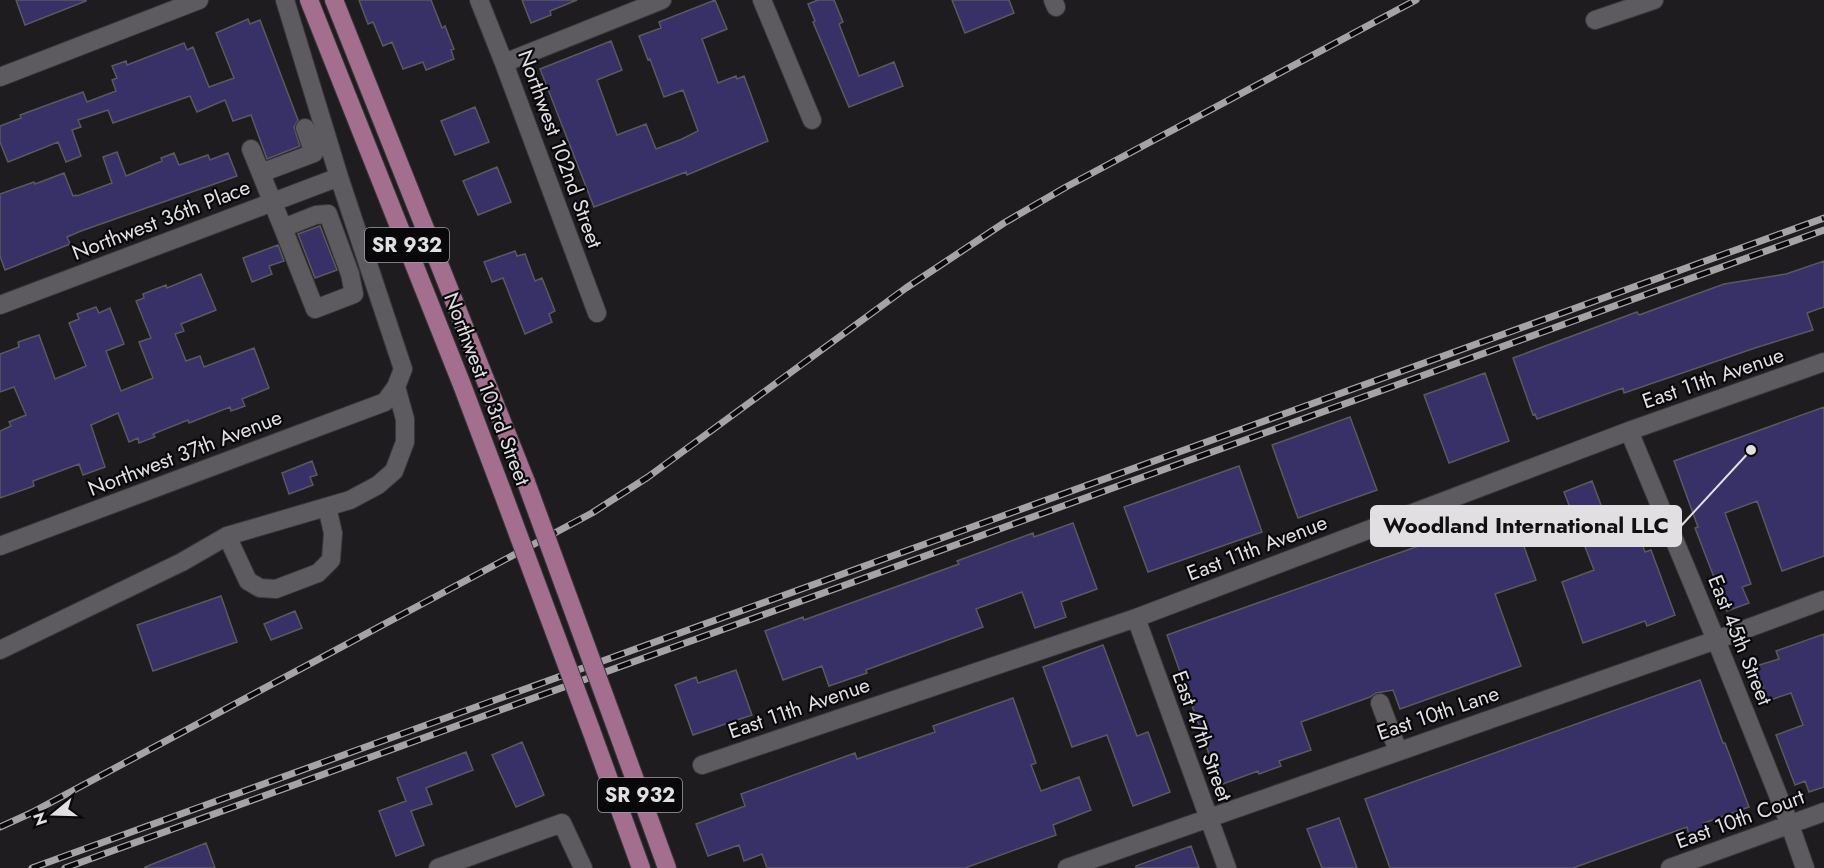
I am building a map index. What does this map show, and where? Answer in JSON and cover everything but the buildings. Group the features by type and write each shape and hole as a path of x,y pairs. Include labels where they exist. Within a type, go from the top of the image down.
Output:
{"main road":[{"name":"Northwest 103rd Street","path":"309,0 462,385 641,868"},
{"name":"Northwest 103rd Street","path":"334,0 526,482 667,868"}],"street":[{"path":"0,76 200,0"},
{"path":"0,650 182,562 227,536 350,500 378,485 394,471 405,442 405,419 391,394 403,369 339,177 285,0"},
{"name":"Northwest 102nd Street","path":"479,0 597,313"},
{"path":"504,63 662,0"},
{"path":"762,0 812,120"},
{"path":"1595,20 1618,6 1654,0"},
{"path":"261,173 314,153 305,128"},
{"path":"251,149 315,309 354,294 350,274 328,214 316,215 283,228"},
{"name":"Northwest 36th Place","path":"0,305 339,177"},
{"name":"East 11th Avenue","path":"702,765 1136,618 1629,431 1824,362"},
{"name":"Northwest 37th Avenue","path":"0,546 391,394"},
{"name":"East 45th Street","path":"1629,431 1716,640 1790,825 1804,868"},
{"path":"227,536 248,581 260,588 276,589 318,573 331,560 333,533 327,507"},
{"name":"East 10th Lane","path":"1067,868 1824,600"},
{"name":"East 47th Street","path":"1136,618 1227,868"},
{"path":"1380,704 1398,751"},
{"name":"East 10th Court","path":"1670,868 1824,812"},
{"path":"438,868 562,823 583,868"}],"railway":[{"path":"0,827 31,813 592,513 648,477 906,288 1004,223 1066,187 1416,0"},
{"path":"32,868 1824,218"},
{"path":"65,868 1824,230"}],"place":[{"name":"Woodland International LLC","path":"1751,450"}]}
